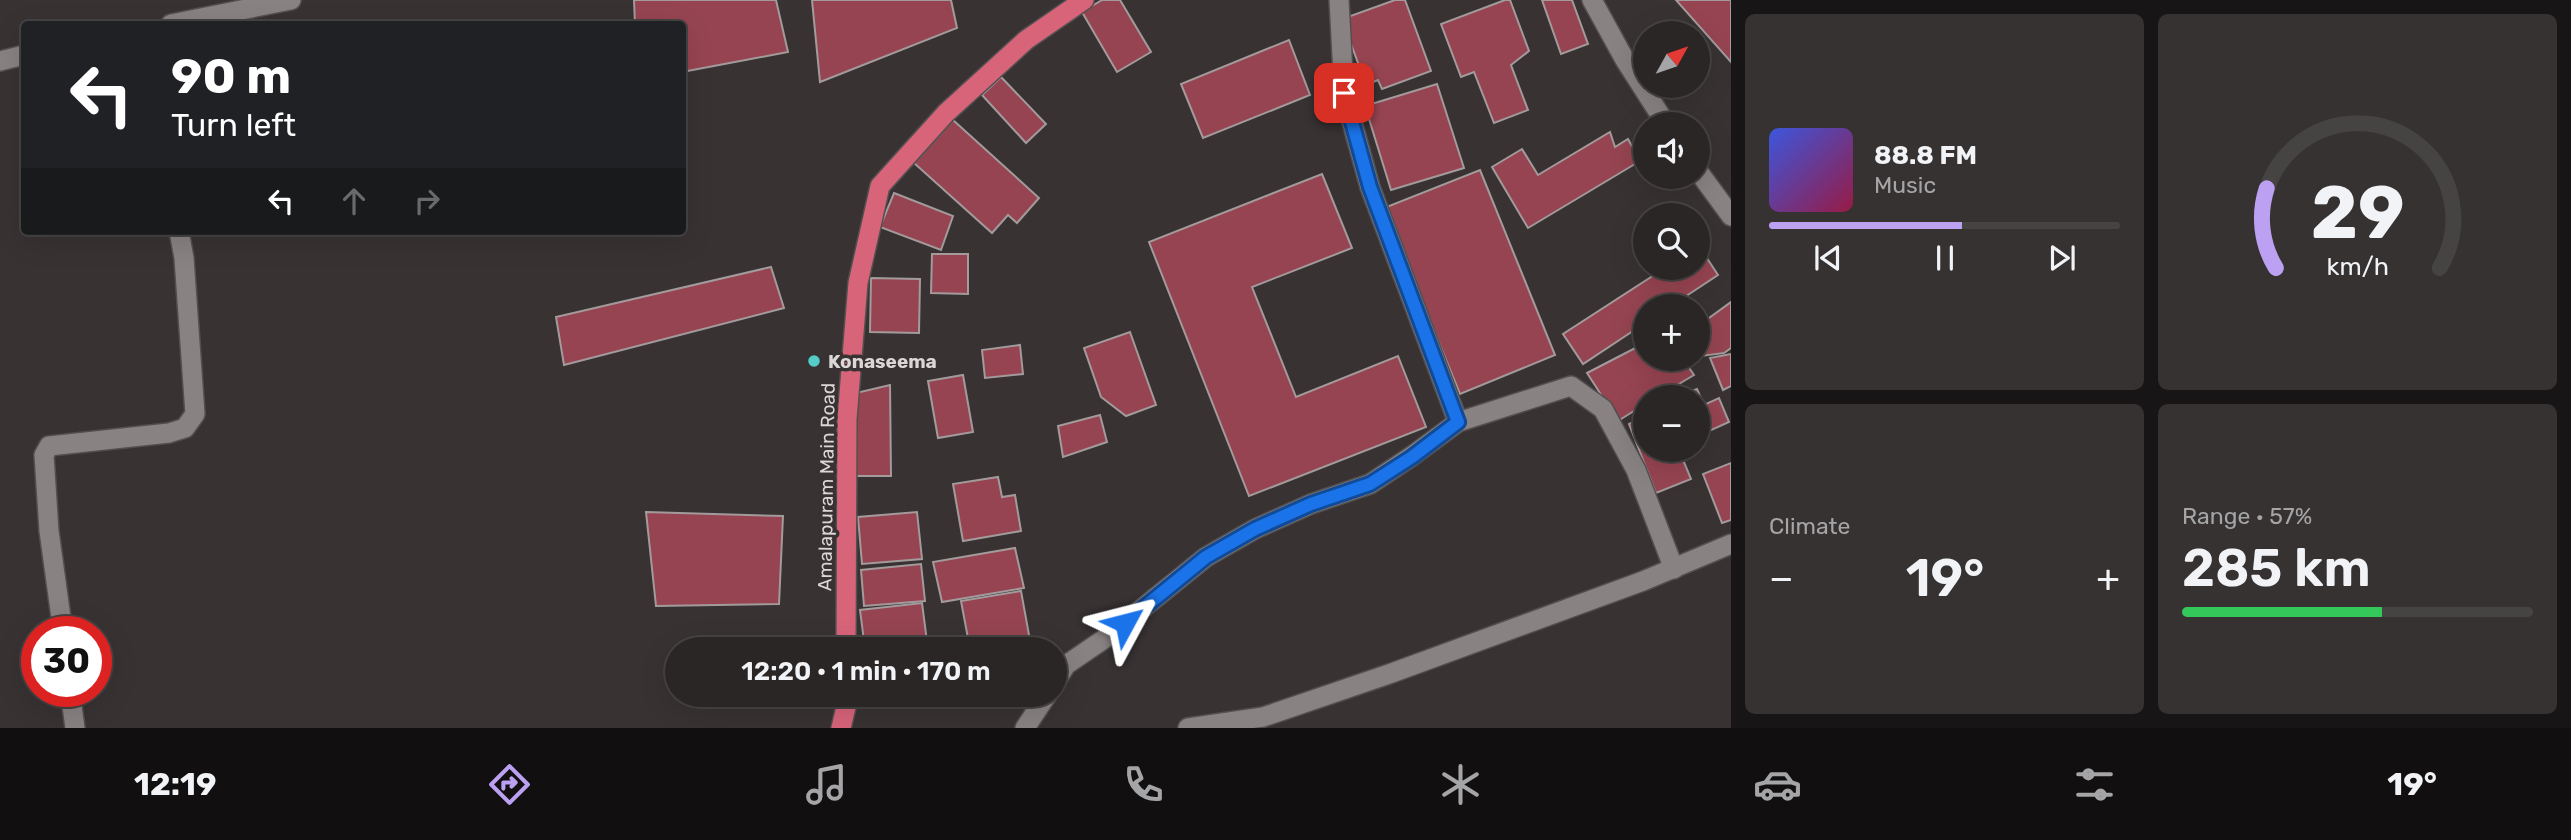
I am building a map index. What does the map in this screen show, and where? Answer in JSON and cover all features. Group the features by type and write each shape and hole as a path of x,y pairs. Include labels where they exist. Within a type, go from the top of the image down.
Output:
{"highway":[{"name":"Amalapuram Main Road","path":"846,637 847,419 858,283 880,186 946,113 1026,40 1084,0"},
{"path":"841,728 844,707"}],"street":[{"path":"176,21 200,9 292,0"},
{"path":"1339,0 1344,93 1370,187 1458,422"},
{"path":"1592,0 1625,60 1658,112"},
{"path":"0,61 21,56"},
{"path":"1710,187 1731,216"},
{"path":"61,616 49,531 44,455 49,446 169,433 185,428 195,414 184,258 180,235"},
{"path":"1067,664 1107,637 1206,557 1255,529 1311,504 1370,484 1412,457 1458,422 1572,386 1604,409 1636,470 1674,569"},
{"path":"1188,728 1263,718 1674,569 1731,544"},
{"path":"72,707 75,728"},
{"path":"1025,728 1039,707"}],"building":[{"path":"634,0 776,0 788,52 686,71 686,21 635,21"},
{"path":"812,0 951,0 957,28 820,82"},
{"path":"1102,0 1120,0 1151,52 1117,72 1082,12"},
{"path":"1395,0 1405,0 1431,71 1382,89 1378,80 1366,85 1342,19"},
{"path":"1510,0 1529,51 1511,65 1528,110 1494,123 1474,72 1461,77 1441,24"},
{"path":"1542,0 1572,0 1588,44 1561,54"},
{"path":"1676,0 1731,0 1731,62 1710,38 1710,21 1695,21"},
{"path":"1289,40 1310,95 1203,138 1181,84"},
{"path":"1001,77 1046,124 1026,143 982,95"},
{"path":"1437,84 1464,168 1391,190 1365,106"},
{"path":"953,120 1039,198 1017,223 1008,215 992,233 914,163"},
{"path":"1610,132 1615,147 1628,139 1633,148 1633,165 1528,228 1492,167 1522,149 1538,175"},
{"path":"1480,170 1555,355 1460,394 1384,208"},
{"path":"1322,174 1352,248 1252,287 1296,397 1398,356 1426,427 1249,496 1149,242"},
{"path":"894,193 953,216 941,250 880,227"},
{"path":"932,254 968,254 968,294 931,293"},
{"path":"1710,263 1718,275 1689,294 1633,294 1633,331 1583,364 1563,334 1646,280 1710,280"},
{"path":"771,267 784,308 564,365 556,317"},
{"path":"871,278 920,279 919,333 870,332"},
{"path":"1731,302 1731,348 1724,353 1710,355 1710,317"},
{"path":"1130,332 1156,405 1126,416 1101,397 1084,348"},
{"path":"1020,345 1023,374 985,378 982,350"},
{"path":"1633,349 1633,371 1691,371 1694,375 1677,385 1633,385 1633,412 1618,421 1587,373"},
{"path":"1731,354 1731,386 1723,390 1710,358"},
{"path":"963,375 973,432 938,438 928,381"},
{"path":"890,385 891,476 856,476 856,393"},
{"path":"1719,398 1729,422 1710,431 1710,402"},
{"path":"1100,415 1107,442 1063,457 1058,426"},
{"path":"1644,462 1684,462 1691,479 1656,493"},
{"path":"1731,463 1731,520 1722,523 1703,474"},
{"path":"998,477 1002,497 1015,495 1021,531 963,541 953,484"},
{"path":"646,512 783,516 779,604 656,606"},
{"path":"917,512 922,559 862,564 858,517"},
{"path":"1015,548 1024,588 942,602 933,562"},
{"path":"921,564 925,601 864,606 861,570"},
{"path":"1021,591 1029,637 968,637 961,601"},
{"path":"922,603 926,637 863,637 860,610"}],"place":[{"name":"Konaseema","path":"814,361"}],"route":[{"path":"1125,623 1206,557 1255,529 1311,504 1370,484 1412,457 1458,422 1370,187 1344,93"}]}
